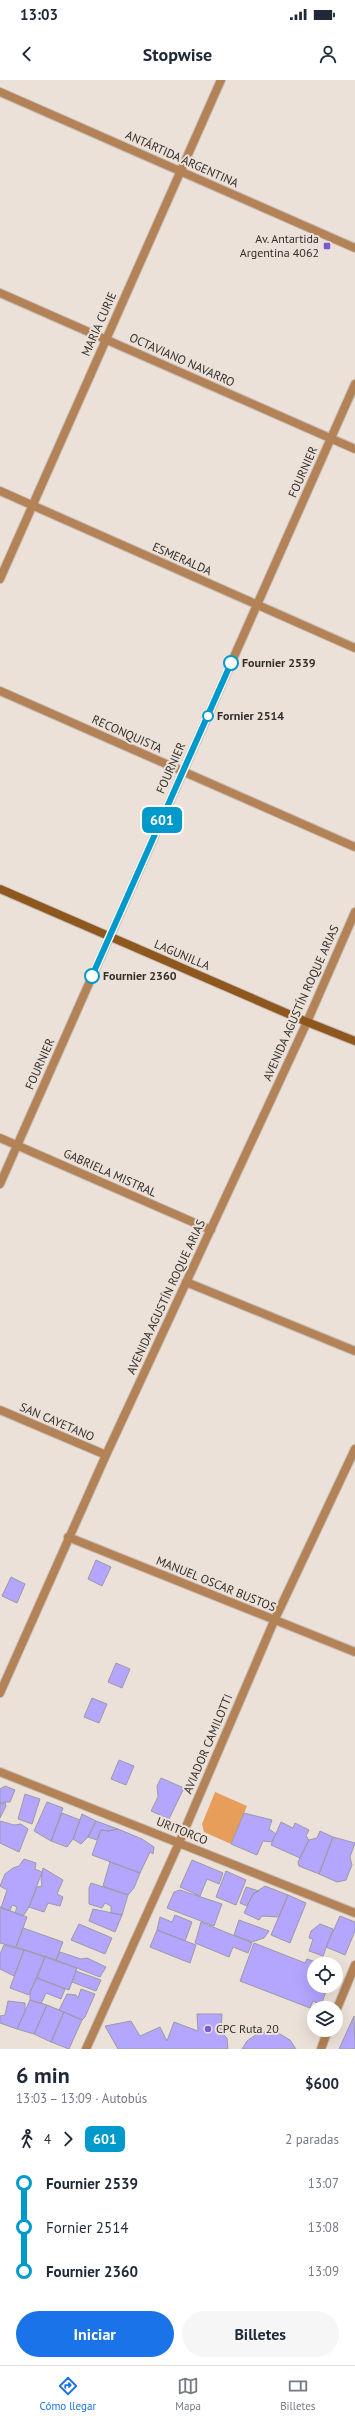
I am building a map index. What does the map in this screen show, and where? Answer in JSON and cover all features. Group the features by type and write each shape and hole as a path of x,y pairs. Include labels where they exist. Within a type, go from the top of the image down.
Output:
{"main road":[{"name":"LAGUNILLA","path":"0,889 307,1022 355,1041"}],"street":[{"name":"MARIA CURIE","path":"0,579 221,80"},
{"name":"ANTÁRTIDA ARGENTINA","path":"0,92 355,248"},
{"name":"OCTAVIANO NAVARRO","path":"0,293 355,449"},
{"name":"FOURNIER","path":"0,1184 355,384"},
{"name":"ESMERALDA","path":"0,492 355,648"},
{"name":"RECONQUISTA","path":"0,691 355,847"},
{"name":"AVENIDA AGUSTÍN ROQUE ARIAS","path":"0,1693 2,1682 307,1022 355,912"},
{"name":"GABRIELA MISTRAL","path":"0,1138 211,1230"},
{"path":"186,1282 355,1350"},
{"name":"SAN CAYETANO","path":"0,1410 106,1455"},
{"name":"AVIADOR CAMILOTTI","path":"86,2049 179,1843 274,1621 355,1449"},
{"name":"MANUEL OSCAR BUSTOS","path":"68,1538 355,1652"},
{"name":"URITORCO","path":"0,1772 355,1913"},
{"path":"340,2001 355,1965"},
{"path":"320,2049 325,2037"}],"shaded area":[{"path":"215,1792 247,1806 231,1844 204,1832 202,1824"}],"building":[{"path":"96,1560 111,1567 102,1586 88,1579"},
{"path":"11,1577 25,1584 17,1603 2,1596"},
{"path":"116,1663 130,1669 122,1688 108,1682"},
{"path":"92,1698 107,1704 99,1723 84,1717"},
{"path":"119,1760 134,1766 126,1785 111,1779"},
{"path":"161,1778 184,1788 169,1819 151,1811 158,1797 157,1786"},
{"path":"5,1786 15,1790 10,1802 5,1802 2,1804 0,1803 0,1789"},
{"path":"25,1794 40,1799 32,1824 18,1819"},
{"path":"5,1802 6,1806 0,1818 0,1803 2,1804"},
{"path":"47,1802 63,1808 51,1841 34,1831"},
{"path":"62,1813 80,1820 73,1839 67,1847 51,1841"},
{"path":"244,1813 272,1820 269,1829 276,1834 272,1842 263,1841 257,1855 231,1844"},
{"path":"82,1814 96,1821 88,1837 81,1844 73,1839"},
{"path":"0,1821 14,1825 21,1824 28,1829 19,1852 0,1843"},
{"path":"96,1821 118,1829 108,1831 101,1830 97,1840 88,1837"},
{"path":"281,1822 293,1828 295,1823 309,1830 306,1836 309,1840 300,1858 271,1845"},
{"path":"118,1829 142,1839 154,1847 153,1854 150,1852 140,1873 92,1855 101,1830 108,1831"},
{"path":"320,1831 333,1837 319,1874 299,1866 298,1862 309,1840 317,1838"},
{"path":"333,1837 355,1843 350,1857 352,1865 346,1880 337,1882 319,1874"},
{"path":"24,1859 36,1863 35,1869 42,1872 29,1907 23,1916 15,1913 17,1907 12,1905 10,1911 1,1908 7,1890 0,1886 5,1874 13,1868 19,1866"},
{"path":"192,1860 223,1873 219,1884 207,1879 200,1896 180,1887"},
{"path":"110,1862 140,1873 134,1888 128,1895 103,1886"},
{"path":"43,1868 63,1880 57,1894 63,1897 60,1906 48,1903 44,1912 29,1907 37,1887 42,1886 41,1879"},
{"path":"226,1871 246,1880 236,1905 216,1897"},
{"path":"91,1883 128,1895 122,1915 111,1913 111,1906 105,1903 102,1908 89,1904 89,1888"},
{"path":"265,1886 288,1895 279,1917 262,1916 259,1920 244,1913 253,1894"},
{"path":"246,1887 259,1891 253,1894 247,1906 240,1903"},
{"path":"180,1890 222,1904 214,1926 167,1908 174,1892"},
{"path":"288,1895 306,1903 290,1943 271,1935"},
{"path":"0,1907 27,1917 16,1947 0,1943"},
{"path":"93,1909 122,1915 115,1932 89,1921"},
{"path":"175,1915 192,1922 185,1941 157,1930 160,1917 172,1922"},
{"path":"340,1916 355,1922 355,1931 345,1955 326,1947"},
{"path":"239,1920 269,1931 264,1938 252,1942 234,1935"},
{"path":"201,1922 252,1943 248,1953 233,1947 229,1957 195,1943"},
{"path":"79,1924 112,1938 105,1954 71,1940"},
{"path":"320,1924 333,1929 323,1956 309,1951 313,1939 309,1938 311,1931"},
{"path":"23,1928 63,1942 56,1960 16,1947"},
{"path":"157,1930 196,1945 190,1963 150,1947"},
{"path":"254,1943 305,1963 307,1959 307,1993 325,1993 322,2001 307,2001 307,2007 240,1981"},
{"path":"4,1945 24,1950 14,1976 0,1969 0,1954"},
{"path":"24,1950 45,1957 29,1995 10,1988"},
{"path":"60,1952 81,1959 87,1958 106,1967 100,1977 56,1960"},
{"path":"45,1957 77,1968 69,1990 37,1978"},
{"path":"76,1971 101,1980 96,1991 72,1982"},
{"path":"37,1978 65,1989 61,1999 46,1993 41,2004 30,2000 30,1992"},
{"path":"81,1989 95,1994 85,2017 82,2020 59,2010 67,1994 76,1995 78,1998"},
{"path":"30,2000 47,2005 34,2034 17,2029"},
{"path":"8,2001 25,2003 25,2012 17,2029 0,2023 0,2016 5,2015"},
{"path":"47,2005 64,2012 51,2042 34,2034"},
{"path":"64,2012 82,2020 69,2049 51,2042"},
{"path":"197,2014 222,2014 221,2032 227,2038 228,2049 118,2049 105,2026 131,2021 140,2036 160,2027 167,2041 174,2022 198,2031"},
{"path":"354,2016 355,2049 339,2049"},
{"path":"268,2031 280,2034 290,2040 296,2049 242,2049 247,2041 257,2034"}],"bus line":[{"name":"601","path":"92,976 231,663"}],"place":[{"name":"Av. Antartida Argentina 4062","path":"327,246"},
{"name":"Fournier 2539","path":"231,663"},
{"name":"Fornier 2514","path":"208,716"},
{"name":"Fournier 2360","path":"92,976"},
{"name":"CPC Ruta 20","path":"208,2029"}]}
